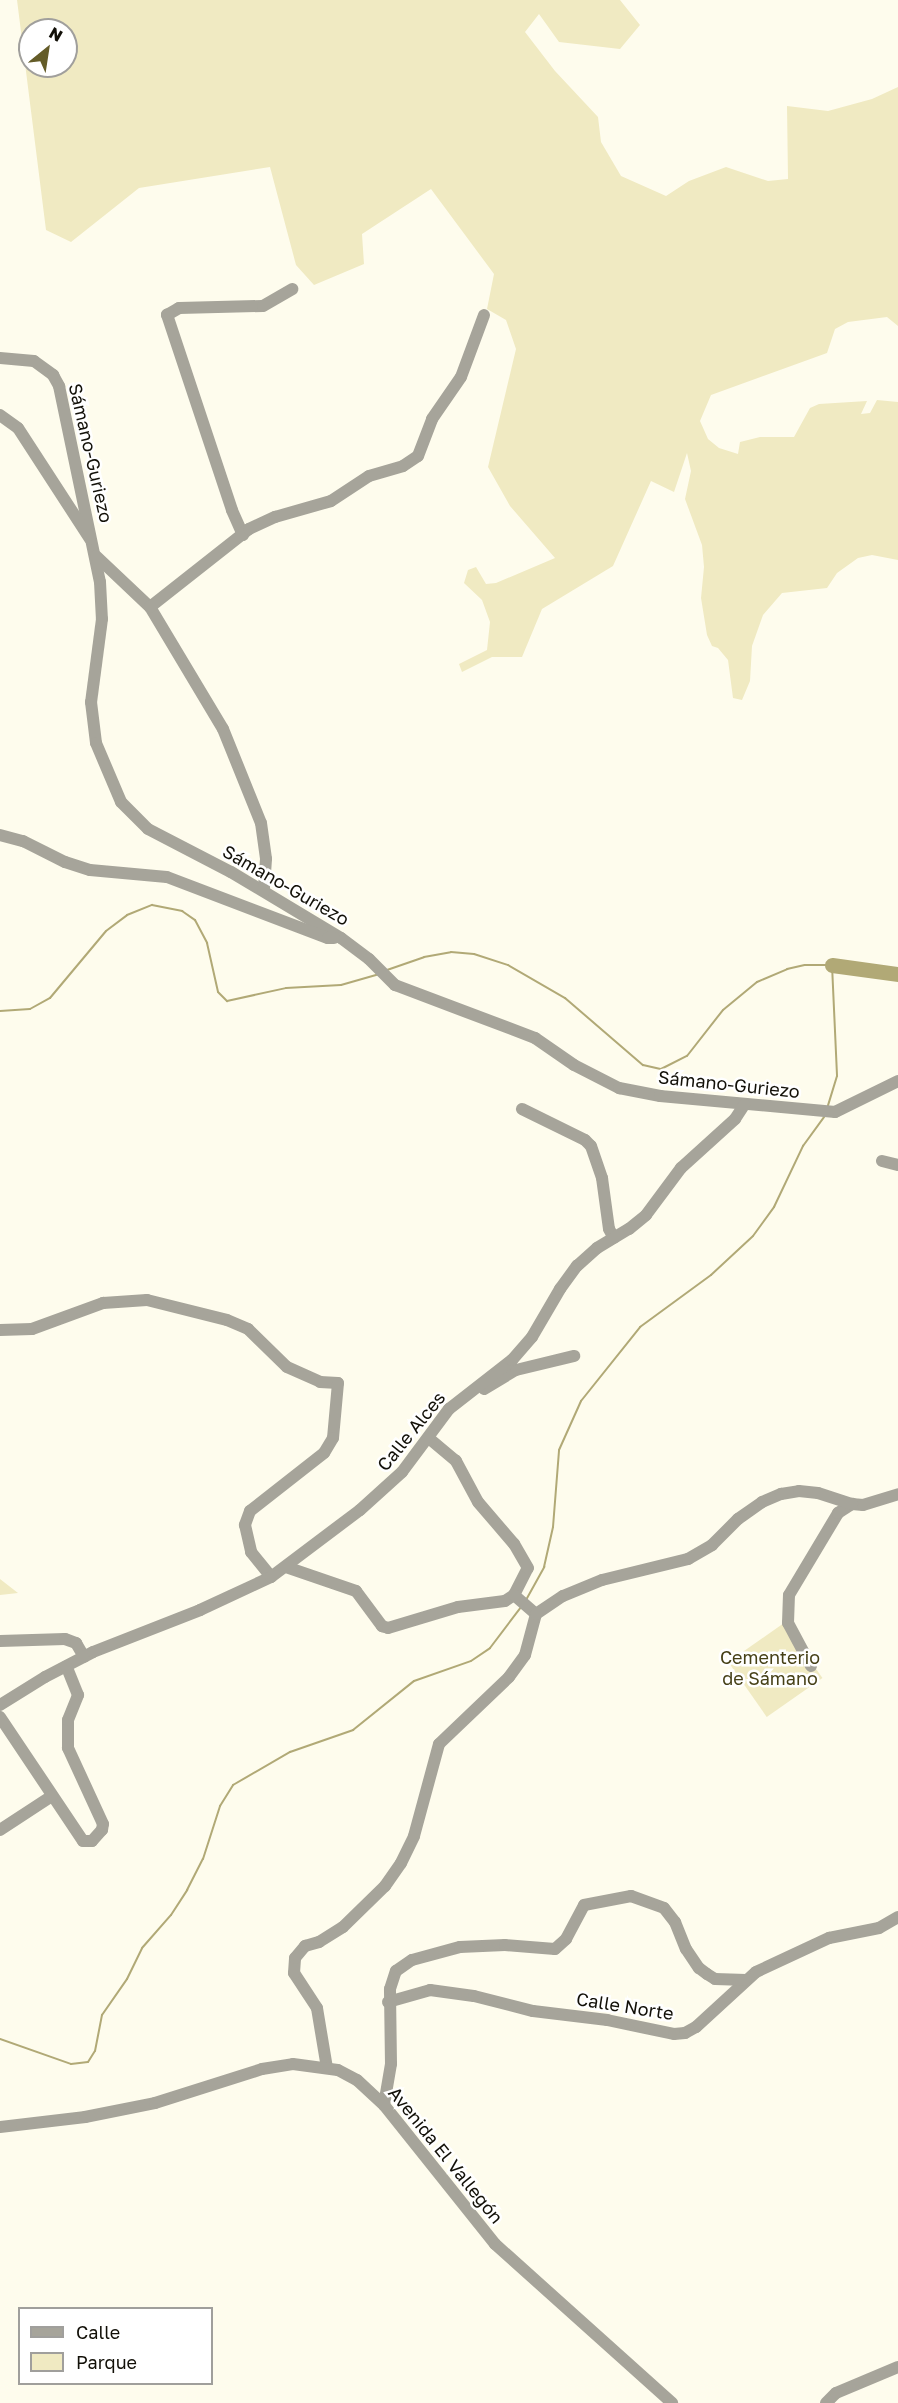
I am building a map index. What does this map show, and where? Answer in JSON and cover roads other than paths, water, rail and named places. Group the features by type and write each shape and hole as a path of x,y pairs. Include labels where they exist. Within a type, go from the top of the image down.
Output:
{"street":[{"path":"243,535 232,510 167,315 179,308 263,306 293,289"},
{"path":"150,607 262,522 332,501 369,476 403,466 418,456 432,419 461,377 484,315"},
{"name":"Sámano-Guriezo","path":"0,358 34,361 53,375 59,386 94,549 102,619 91,702 92,726 101,760 111,784 121,802 148,829 264,891 342,938 386,978 408,992 535,1038 574,1065 619,1088 660,1096 826,1111 844,1109 898,1080"},
{"path":"0,415 18,428 94,549 150,607 223,729 256,805 264,839 264,891"},
{"path":"0,835 23,841 65,862 90,870 167,877 328,938 342,938"},
{"name":"Calle Alces","path":"0,1704 84,1657 200,1610 272,1577 384,1491 429,1438 449,1409 512,1360 532,1337 560,1289 577,1266 646,1215 681,1168 735,1119 744,1105"},
{"path":"522,1109 585,1140 591,1146 602,1178 609,1229 614,1238"},
{"path":"882,1161 898,1165"},
{"path":"0,1330 32,1329 103,1303 147,1300 226,1320 248,1329 287,1367 320,1382 338,1383 333,1438 324,1453 250,1511 245,1525 251,1552 272,1577"},
{"path":"464,1396 478,1394 516,1370 574,1356"},
{"path":"286,1566 356,1591 382,1626 388,1628 458,1607 505,1601 516,1597 528,1568 514,1544 478,1502 456,1461 429,1438"},
{"path":"533,1611 602,1580 688,1559 712,1545 738,1519 762,1502 781,1494 799,1491 818,1493 852,1504 863,1505 898,1494"},
{"path":"811,1666 788,1623 789,1595 818,1550 830,1524 838,1513 852,1504"},
{"path":"516,1597 533,1611"},
{"path":"327,2068 317,2008 294,1973 295,1958 305,1946 319,1942 343,1927 385,1886 402,1863 414,1836 439,1744 509,1677 525,1654 533,1611"},
{"path":"0,1641 66,1639 75,1643 84,1657"},
{"path":"0,1718 83,1842 93,1841 102,1830 103,1824 68,1748 68,1720 78,1695 66,1666"},
{"path":"0,1830 52,1796"},
{"path":"384,2105 391,2064 388,2002 396,1971 412,1960 460,1947 505,1945 555,1949 572,1929 578,1912 584,1905 624,1896 642,1898 664,1908 675,1922 686,1950 706,1974 715,1979 746,1980"},
{"name":"Calle Norte","path":"388,2002 430,1990 474,1995 516,2008 608,2020 674,2034 696,2027 756,1972 829,1938 879,1928 898,1917"},
{"name":"Avenida El Vallegón","path":"0,2127 85,2117 155,2103 262,2069 293,2064 327,2068 357,2080 384,2105 495,2244 672,2403"},
{"path":"826,2403 836,2393 898,2367"}],"waterway":[{"path":"0,1011 30,1009 50,998 106,931 127,915 152,905 182,911 195,920 207,943 218,992 227,1001 286,988 341,985 379,974"},
{"path":"387,970 424,957 451,952 474,954 508,965 565,998 643,1065 661,1069 687,1056 723,1010 757,982 787,969 805,965 832,965 837,1076 828,1106"},
{"path":"832,965 898,974"},
{"path":"526,1600 544,1567 553,1527 559,1450 581,1401 640,1327 711,1275 753,1236 774,1207 803,1146 824,1117"},
{"path":"0,2039 71,2064 88,2062 95,2051 102,2015 127,1979 142,1948 171,1915 187,1890 203,1859 220,1806 233,1785 290,1752 353,1730 414,1681 471,1661 490,1648 521,1607"}],"park label":[{"name":"Cementerio de Sámano","path":"770,1668"}]}
